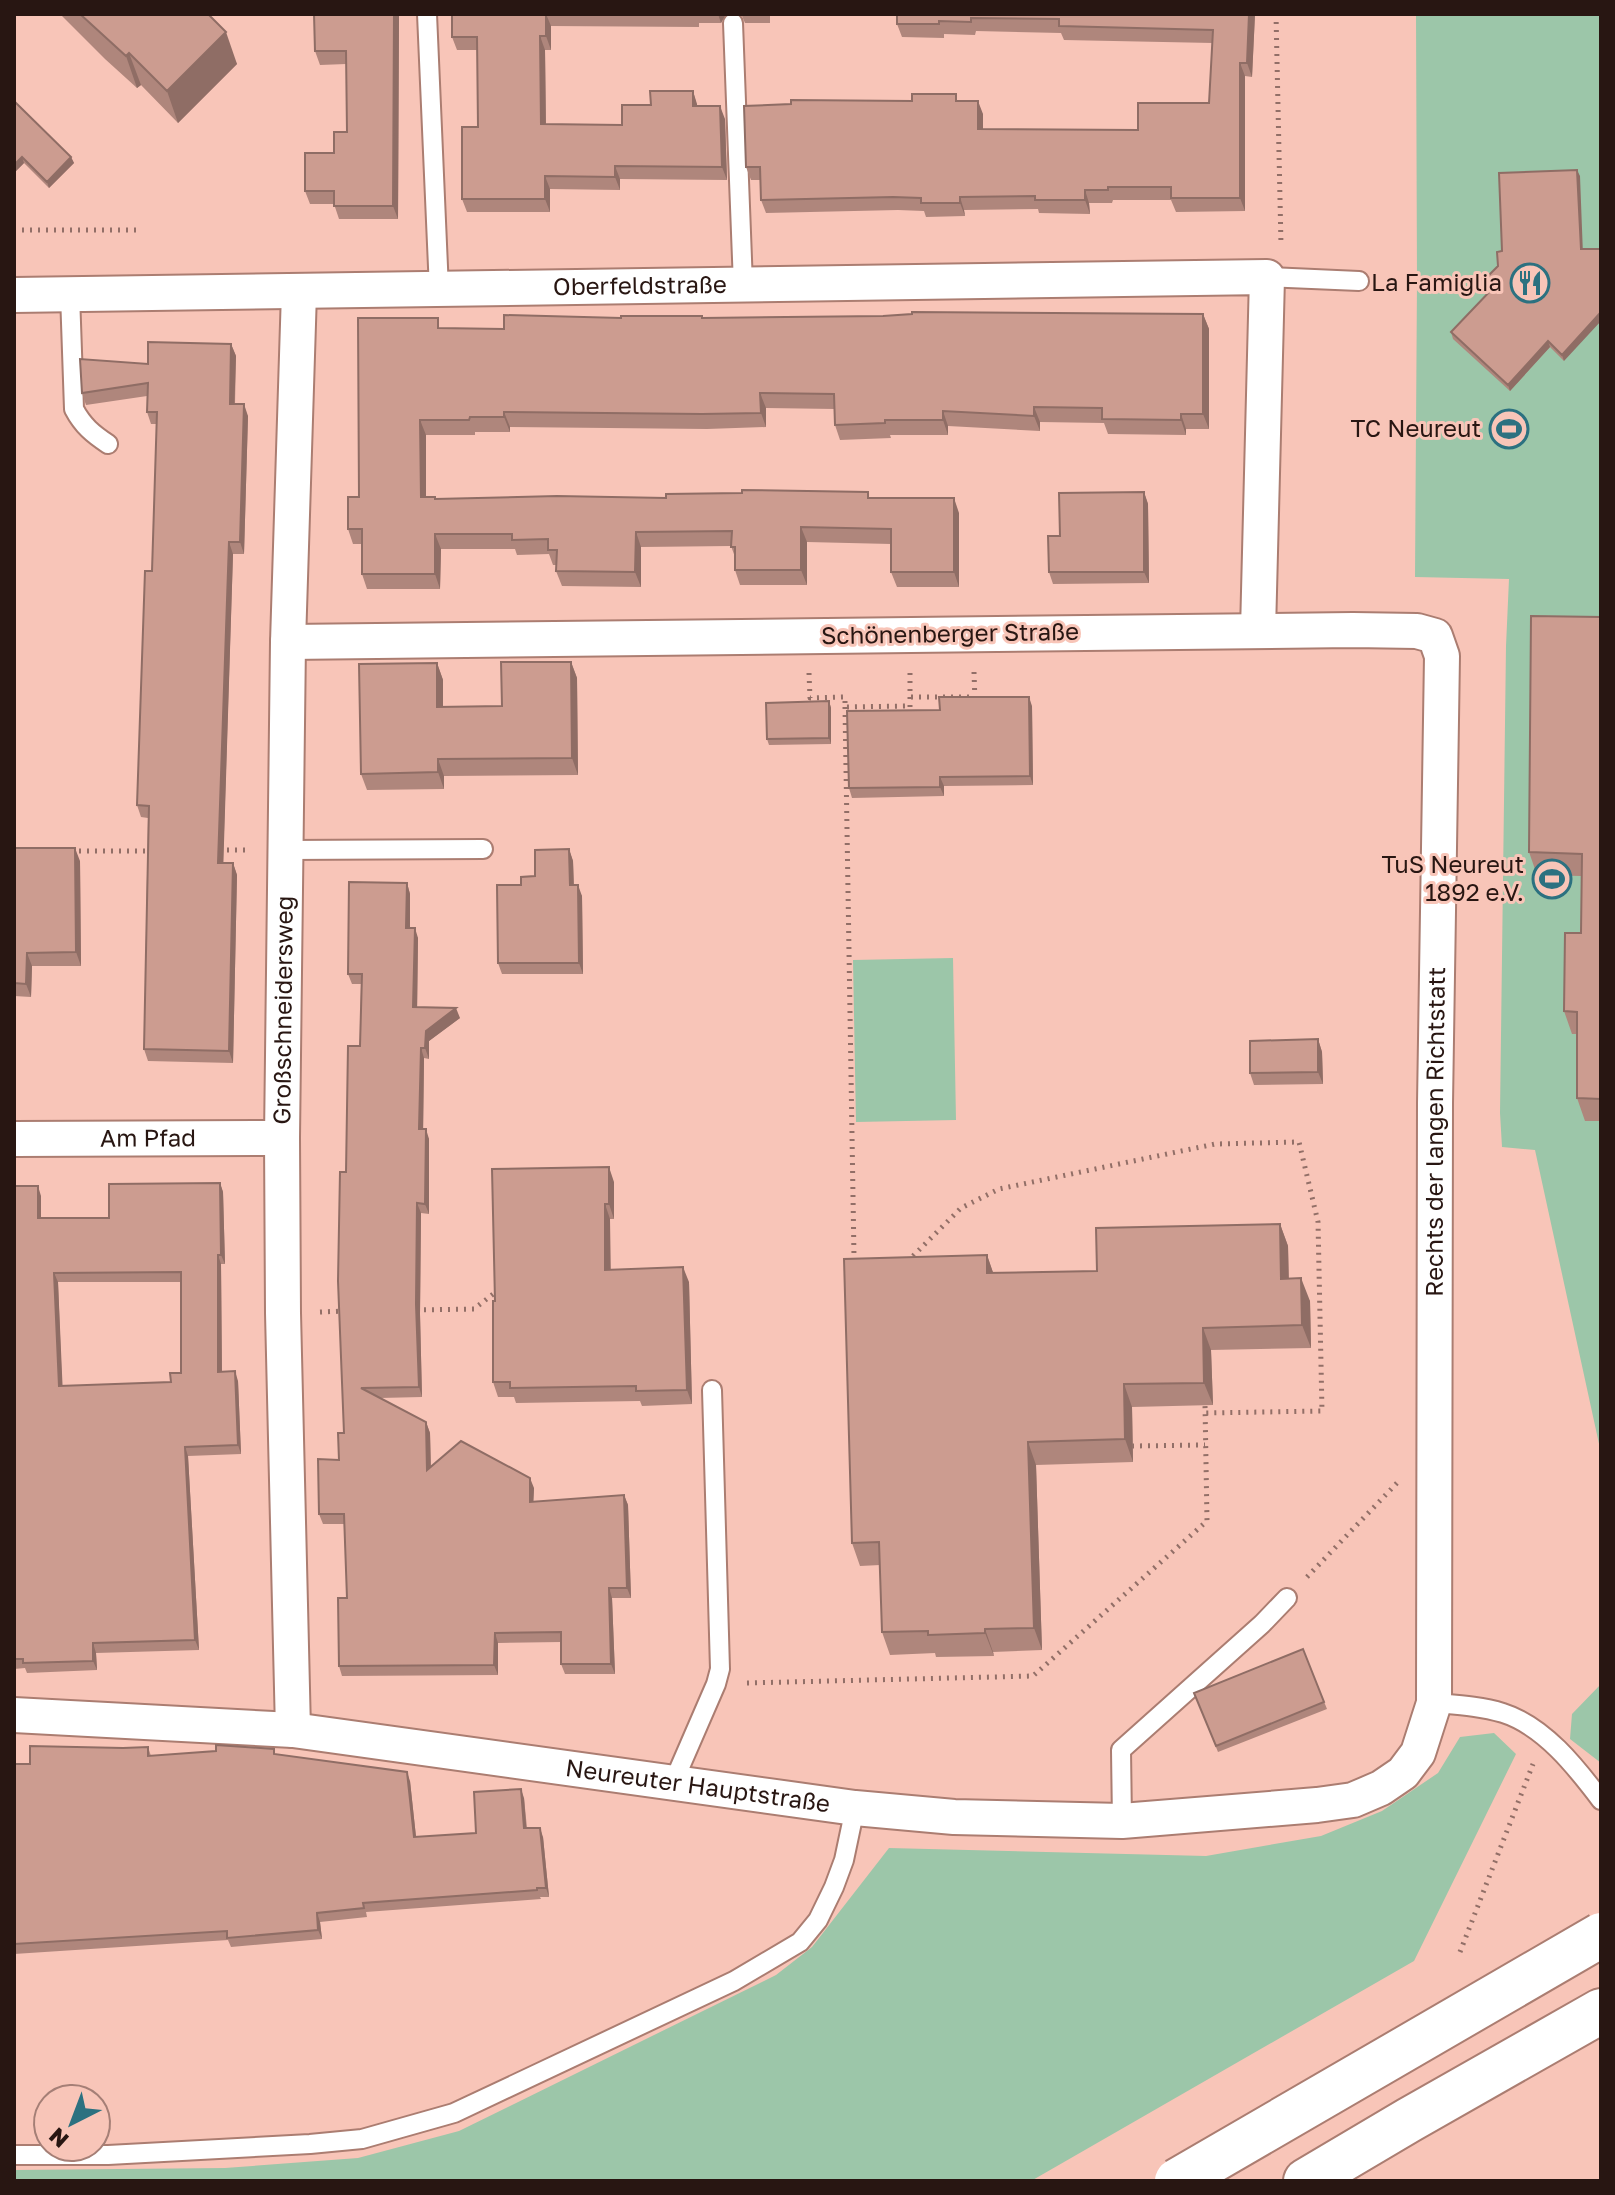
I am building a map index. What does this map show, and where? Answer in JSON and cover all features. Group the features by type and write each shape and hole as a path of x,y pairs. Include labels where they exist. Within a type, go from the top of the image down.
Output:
{"highway":[{"path":"1177,2181 1601,1935"},
{"path":"1306,2181 1601,2011"}],"street":[{"name":"Oberfeldstraße","path":"14,295 1267,277"},
{"path":"1258,631 1267,277"},
{"name":"Großschneidersweg","path":"293,1730 282,1138 288,642 299,292"},
{"name":"Schönenberger Straße","path":"288,642 1258,631"},
{"name":"Rechts der langen Richtstatt","path":"1258,631 1417,631 1435,636 1442,656 1435,1103 1434,1703 1418,1753 1403,1773 1381,1788"},
{"name":"Am Pfad","path":"14,1139 282,1138"},
{"name":"Neureuter Hauptstraße","path":"14,1715 293,1730 855,1808 954,1817 1122,1821 1317,1805 1353,1800 1381,1788"}],"lane":[{"path":"427,14 439,290"},
{"path":"733,23 743,285"},
{"path":"1267,277 1359,281"},
{"path":"70,294 74,409 81,423 108,444"},
{"path":"286,850 483,849"},
{"path":"673,1783 720,1669 712,1390"},
{"path":"1122,1821 1121,1750 1287,1598"},
{"path":"1434,1703 1506,1714 1535,1729 1583,1776 1601,1800"},
{"path":"14,2155 108,2155 310,2144 362,2139 454,2113 734,1981 800,1942 818,1920 834,1887 844,1860 855,1808"}],"path":[{"path":"1267,277 1281,252 1276,14"},
{"path":"14,230 137,230"},
{"path":"1417,281 1485,278"},
{"path":"974,634 975,715"},
{"path":"909,635 911,717"},
{"path":"809,636 810,698 845,697 854,1257"},
{"path":"911,697 987,702"},
{"path":"845,707 910,706"},
{"path":"211,850 286,850"},
{"path":"59,851 165,851"},
{"path":"913,1256 961,1208 999,1189 1215,1144 1299,1142 1318,1222 1322,1411 1205,1413"},
{"path":"410,1310 474,1309 497,1291 510,1290"},
{"path":"283,1313 347,1311"},
{"path":"716,1684 1033,1676 1207,1521 1205,1405"},
{"path":"1132,1446 1205,1445"},
{"path":"1287,1598 1408,1473 1434,1473"},
{"path":"1460,1952 1545,1737"}],"green space":[{"name":"TC Neureut","path":"1416,14 1601,14 1601,1453 1535,1150 1502,1147 1500,1113 1509,579 1415,577"},
{"path":"953,958 956,1120 856,1122 853,960"},
{"path":"1601,1684 1601,1763 1570,1739 1572,1714"},
{"path":"1494,1733 1516,1754 1414,1961 1031,2181 14,2181 14,2170 225,2168 358,2158 459,2131 776,1975 812,1947 889,1848 1206,1856 1321,1836 1382,1811 1438,1773 1460,1737"}],"building":[{"path":"80,14 208,14 226,32 167,91 129,53 126,56"},
{"path":"314,14 394,14 393,206 334,206 334,191 305,191 305,153 334,153 334,132 347,132 346,51 315,51"},
{"path":"452,14 546,14 546,36 540,36 541,124 622,125 622,105 651,105 650,91 693,91 693,106 720,106 722,167 615,166 615,177 545,176 545,199 462,199 462,127 478,127 477,37 452,37"},
{"path":"897,14 1249,14 1247,63 1240,63 1240,198 1171,198 1171,187 1108,187 1108,190 1085,190 1085,200 1035,200 1035,196 960,197 960,203 921,203 921,198 893,197 761,200 760,167 746,167 744,106 791,104 791,100 912,101 912,94 956,94 956,101 978,101 978,129 1138,130 1138,103 1209,103 1213,30 1059,26 1059,19 971,18 971,22 897,24"},
{"path":"14,101 71,157 47,182 22,157 14,165"},
{"path":"1577,170 1581,249 1601,249 1601,312 1562,355 1548,341 1508,385 1451,332 1493,288 1484,280 1498,266 1497,252 1502,251 1499,173"},
{"path":"912,312 1203,314 1203,414 1181,414 1181,420 1102,419 1102,408 1034,407 1034,416 943,411 943,420 885,420 885,423 835,425 834,394 760,393 761,413 504,412 504,417 420,420 421,497 666,498 666,494 742,493 742,490 868,492 868,498 954,498 954,572 891,572 891,529 801,527 801,570 735,570 732,531 636,532 635,572 556,571 557,550 548,550 548,539 512,540 512,534 435,534 435,574 362,574 362,529 348,529 348,497 359,497 358,318 438,318 438,328 504,329 504,315 702,318 883,316"},
{"path":"148,342 231,344 230,404 244,404 240,542 229,542 218,863 233,863 229,1051 144,1049 149,806 137,805 145,571 152,571 157,412 147,412 148,383 82,393 80,359 148,364"},
{"path":"1144,492 1144,572 1049,572 1048,536 1060,536 1059,493"},
{"path":"1531,616 1601,617 1601,1099 1577,1098 1577,1012 1564,1011 1565,933 1581,933 1582,854 1529,852"},
{"path":"501,662 571,662 572,758 438,759 438,772 361,774 359,664 437,663 437,707 502,706"},
{"path":"939,697 1029,697 1030,776 940,777 940,787 849,788 847,711 940,710"},
{"path":"829,701 829,738 767,739 766,703"},
{"path":"14,848 75,848 76,952 27,953 26,984 14,983"},
{"path":"569,849 570,885 578,885 579,963 498,963 497,885 521,885 521,877 535,876 535,850"},
{"path":"349,882 407,883 406,928 415,928 413,1007 456,1008 426,1031 425,1048 421,1048 419,1129 426,1129 425,1204 417,1203 419,1387 361,1388 426,1422 427,1470 461,1441 530,1478 530,1502 624,1495 627,1588 609,1588 611,1664 561,1664 561,1632 495,1633 494,1665 339,1666 338,1598 347,1598 344,1514 319,1514 318,1459 339,1460 338,1433 344,1433 338,1281 340,1172 346,1172 348,1046 360,1046 362,974 348,974"},
{"path":"1318,1039 1318,1072 1250,1073 1250,1041"},
{"path":"609,1167 609,1204 605,1204 605,1270 683,1267 687,1390 636,1391 636,1386 510,1388 510,1382 493,1382 492,1169"},
{"path":"220,1183 218,1372 235,1371 238,1445 185,1447 195,1640 93,1643 93,1661 23,1663 23,1659 14,1659 14,1186 38,1186 38,1218 109,1218 109,1184","holes":["181,1272 181,1373 170,1373 171,1382 59,1386 54,1273"]},
{"path":"1280,1224 1281,1279 1301,1278 1302,1325 1203,1328 1204,1383 1124,1384 1125,1439 1028,1442 1034,1628 928,1635 928,1631 882,1632 879,1542 852,1543 844,1259 987,1255 987,1273 1097,1271 1096,1228"},
{"path":"1303,1649 1324,1702 1216,1746 1194,1693"},
{"path":"216,1745 274,1749 274,1754 407,1772 414,1837 476,1833 474,1792 521,1789 524,1828 540,1828 546,1888 363,1903 364,1908 317,1913 318,1930 227,1938 227,1931 14,1944 14,1764 30,1764 30,1746 148,1747 148,1756 216,1751"}],"place":[{"name":"La Famiglia","path":"1530,283"},
{"name":"TC Neureut","path":"1509,429"},
{"name":"TuS Neureut 1892 e.V.","path":"1552,879"}]}
